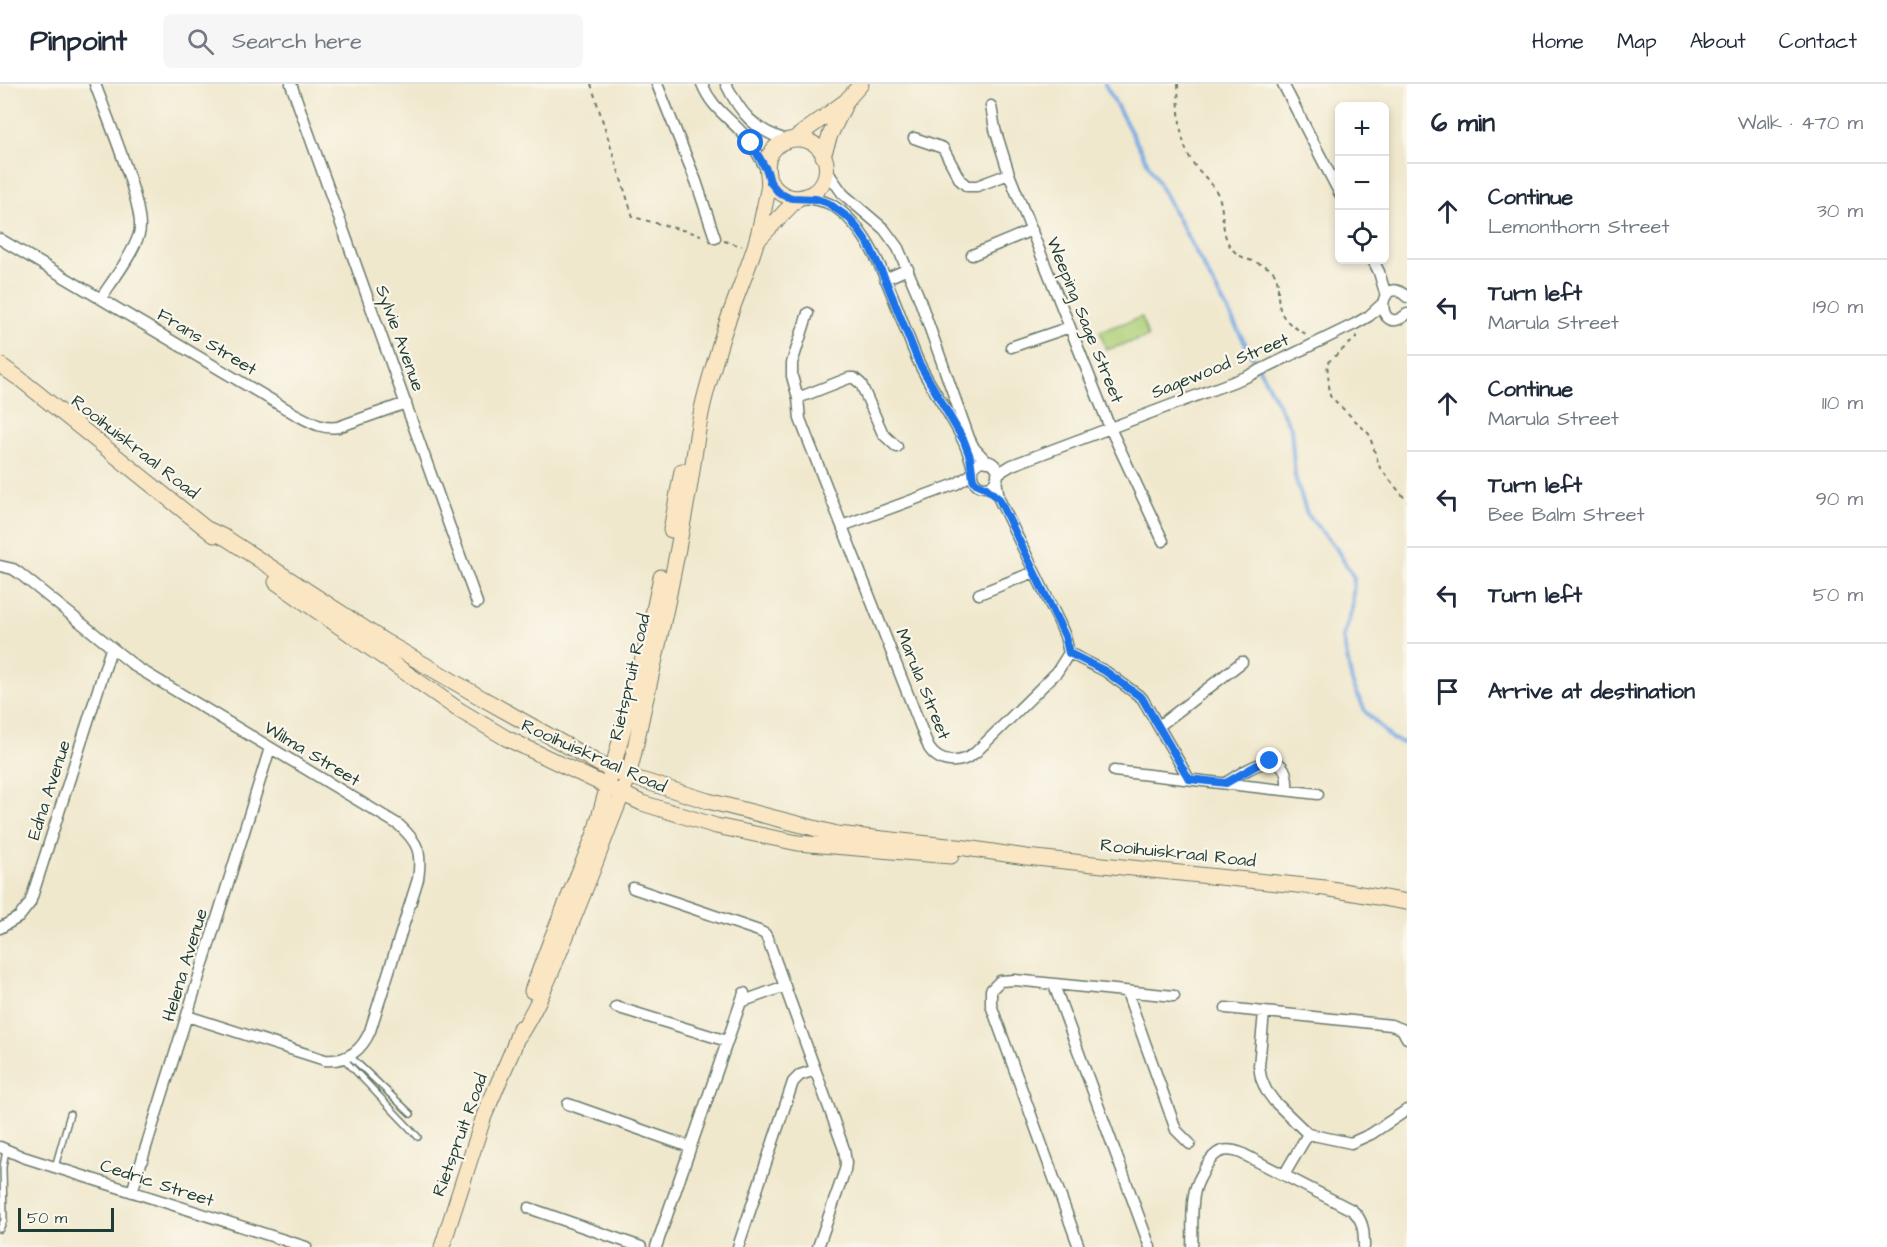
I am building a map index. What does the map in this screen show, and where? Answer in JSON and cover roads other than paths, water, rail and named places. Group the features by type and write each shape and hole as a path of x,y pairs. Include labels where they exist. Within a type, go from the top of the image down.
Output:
{"main road":[{"path":"846,101 830,135 822,183 814,192 800,198 780,194 768,176 767,164 772,152 776,147 846,101 861,84"},
{"path":"790,139 812,143 825,161"},
{"name":"Rietspruit Road","path":"442,1247 484,1116 518,1037 551,940 614,791 627,777 658,647 687,500 701,414 720,342 755,245 768,176"},
{"name":"Rietspruit Road","path":"755,245 800,198"},
{"name":"Rooihuiskraal Road","path":"0,365 249,562 459,710 506,738 614,791 642,803 716,826 798,843 1008,860 1026,857"},
{"name":"Rooihuiskraal Road","path":"0,377 39,395"},
{"name":"Rietspruit Road","path":"614,791 612,771 647,643 681,474 701,414"},
{"name":"Rooihuiskraal Road","path":"207,529 226,538 394,646 480,697 612,771 627,777 708,801 837,834 1026,857 1325,888 1407,902"},
{"name":"Rooihuiskraal Road","path":"1325,888 1372,887 1407,892"}],"street":[{"path":"95,84 135,195 141,228 133,248 101,298"},
{"name":"Sylvie Avenue","path":"291,84 477,603"},
{"path":"657,84 696,181 715,238"},
{"path":"702,84 716,109 751,143 768,176"},
{"path":"726,84 736,104 747,117 769,135 790,139"},
{"path":"1283,84 1335,184"},
{"name":"Weeping Sage Street","path":"991,106 1009,174 1110,428 1162,541"},
{"path":"914,138 943,148 960,180 967,186 977,186 1009,174"},
{"path":"825,161 831,177 843,194 888,234 908,269 969,438 993,470 999,499 1065,636 1069,653 1105,671 1136,692 1145,702 1189,779"},
{"path":"800,198 828,203 850,219 869,245 919,363 964,441 974,481 999,499"},
{"path":"972,255 1032,230"},
{"name":"Frans Street","path":"0,239 295,414 320,426 338,427 406,403"},
{"path":"1375,264 1379,272 1384,300 1383,311 1390,318 1407,327"},
{"path":"885,279 908,269"},
{"path":"1379,272 1405,295"},
{"path":"1384,300 1392,292 1405,295"},
{"name":"Sagewood Street","path":"993,470 1012,465 1246,377 1356,324 1370,316 1384,300"},
{"name":"Marula Street","path":"808,313 792,363 792,376 798,398 800,419 929,748 940,758 954,762 970,757 1057,672 1069,653"},
{"path":"1390,318 1400,319 1407,314"},
{"name":"Sagewood Street","path":"1370,316 1390,318"},
{"path":"1011,347 1070,327"},
{"path":"798,398 849,378 858,380 883,434 897,447"},
{"path":"842,526 956,484 973,472 979,463 993,470"},
{"path":"956,484 992,485 993,470"},
{"name":"Wilma Street","path":"0,566 19,573 111,649 151,677 399,825 413,839 419,853 418,879 370,1031 364,1044 346,1057"},
{"path":"979,594 1034,572"},
{"name":"Edna Avenue","path":"0,928 19,917 30,903 111,649"},
{"path":"1159,726 1242,662"},
{"name":"Helena Avenue","path":"132,1192 270,748"},
{"path":"1226,783 1259,764 1274,762 1286,772 1287,790"},
{"path":"1114,771 1318,794"},
{"path":"633,888 765,934 844,1149 846,1163 818,1247"},
{"path":"1079,1247 990,999 992,987 1004,981 1015,980 1174,996"},
{"path":"1054,985 1150,1247"},
{"path":"656,1247 742,997 785,986"},
{"path":"1127,992 1176,1130 1190,1144"},
{"path":"616,1007 727,1041"},
{"path":"1226,1008 1392,1025 1402,1029 1407,1038"},
{"path":"1264,1012 1259,1066 1261,1078 1274,1101 1308,1134 1351,1143 1371,1134 1407,1110"},
{"path":"187,1016 325,1060 346,1057"},
{"path":"738,1247 793,1082 800,1075 815,1070"},
{"path":"568,1104 690,1147"},
{"path":"1284,1175 1308,1134"},
{"name":"Cedric Street","path":"3,1149 300,1246"},
{"path":"1192,1247 1194,1192 1207,1164 1216,1154 1231,1150 1242,1153 1341,1203 1356,1213 1363,1227 1364,1247"},
{"path":"529,1208 641,1247"}],"lane":[{"path":"346,1057 411,1114"},
{"path":"346,1057 418,1137"},
{"path":"55,1167 70,1114"},
{"path":"0,1229 4,1220 3,1149"}],"waterway":[{"path":"1105,84 1291,428 1295,477 1307,514 1336,548 1354,578 1352,610 1343,638 1352,682 1365,711 1392,739 1407,744"}]}
